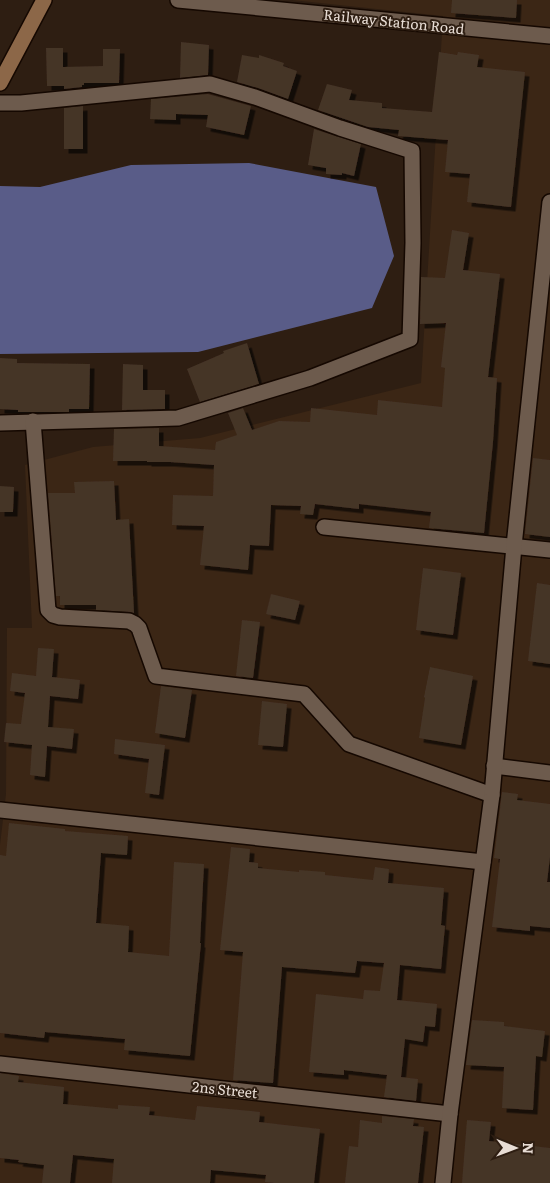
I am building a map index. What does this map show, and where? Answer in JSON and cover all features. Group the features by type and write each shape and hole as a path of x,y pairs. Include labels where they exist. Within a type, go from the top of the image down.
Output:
{"main road":[{"path":"0,83 44,0"}],"street":[{"name":"Railway Station Road","path":"178,0 550,36"},
{"path":"0,103 21,103 210,84 255,97 340,128 412,151 413,243 410,339 310,378 178,418 0,423"},
{"path":"443,1183 450,1114 492,795 514,546 545,306 550,202"},
{"path":"33,421 48,610 53,615 60,617 128,620 138,628 156,676 304,694 349,744 492,795"},
{"path":"324,527 550,550"},
{"path":"494,766 550,773"},
{"path":"0,810 483,862"},
{"name":"2ns Street","path":"0,1064 450,1114"}],"shaded area":[{"path":"292,0 550,0 550,1183 0,1183 0,845 6,794 7,628 32,628 25,465 93,447 200,438 421,383 443,16"}],"water":[{"path":"249,163 376,187 394,256 372,308 198,352 0,354 0,186 40,187 131,165"}],"building":[{"path":"452,0 517,0 516,18 451,13"},
{"path":"181,42 209,45 208,75 180,78"},
{"path":"46,48 63,48 63,67 103,66 103,49 120,49 119,83 84,83 82,87 64,89 64,86 47,86"},
{"path":"439,52 457,55 458,52 479,55 477,67 525,72 511,207 467,202 470,174 445,172 448,140 398,136 399,130 368,127 318,110 327,84 352,90 349,100 382,103 382,108 432,112"},
{"path":"242,55 259,58 259,55 284,63 283,66 297,71 288,99 237,82"},
{"path":"208,94 251,106 244,135 206,127 208,115 176,114 176,120 150,119 151,99"},
{"path":"83,106 83,149 64,149 64,108"},
{"path":"314,129 361,144 354,176 342,173 342,175 326,174 326,168 308,165"},
{"path":"452,230 469,233 463,270 500,274 488,377 497,378 484,533 429,528 431,512 359,504 359,509 315,504 313,515 300,514 301,506 271,505 269,546 250,545 248,570 200,565 204,526 172,525 173,495 213,496 214,465 113,461 114,429 159,428 159,446 215,450 216,442 237,435 228,413 243,408 252,430 279,421 310,422 311,408 377,415 378,400 442,407 445,368 441,367 446,323 420,324 421,277 445,278"},
{"path":"247,343 259,384 200,402 187,369 224,353 223,351"},
{"path":"0,358 17,359 17,363 90,364 89,409 69,409 69,412 18,412 18,410 0,409"},
{"path":"123,364 143,365 143,390 165,390 165,409 122,410"},
{"path":"533,458 550,460 550,537 525,534"},
{"path":"114,481 116,520 129,519 134,613 96,610 96,605 60,605 60,596 56,596 48,493 75,493 74,482"},
{"path":"0,486 14,487 13,512 0,512"},
{"path":"423,568 461,573 453,635 416,630"},
{"path":"537,583 550,585 550,664 528,661"},
{"path":"271,594 300,601 295,620 266,614"},
{"path":"242,620 260,622 253,678 236,676"},
{"path":"38,648 54,649 52,677 80,680 78,699 50,696 48,727 74,729 72,749 47,746 45,777 30,775 32,745 4,742 6,723 21,724 25,693 10,691 12,673 36,676"},
{"path":"430,667 473,676 461,745 419,738"},
{"path":"161,686 192,690 185,738 155,733"},
{"path":"262,701 287,704 283,747 258,745"},
{"path":"115,739 165,745 159,795 145,793 149,759 114,754"},
{"path":"502,792 518,794 517,800 550,804 550,857 547,882 550,882 550,928 530,926 530,931 492,927 500,859 494,858"},
{"path":"9,823 65,829 65,831 128,836 127,855 101,853 96,923 129,926 128,952 169,956 174,862 204,864 201,943 190,1056 124,1050 125,1039 45,1032 44,1038 0,1033 0,855 6,856"},
{"path":"231,847 250,849 249,862 258,863 258,868 299,872 299,870 325,872 325,875 373,880 375,867 389,869 388,883 444,888 441,925 445,926 441,969 400,965 397,1000 437,1004 435,1027 425,1026 423,1042 405,1039 401,1077 418,1079 416,1101 384,1097 387,1075 344,1070 344,1075 309,1072 316,994 363,999 364,990 380,991 384,963 357,961 355,973 282,967 273,1083 233,1080 243,952 220,950"},
{"path":"472,1020 504,1022 504,1026 545,1031 542,1057 536,1056 533,1110 502,1108 504,1067 466,1065"},
{"path":"0,1073 19,1076 18,1082 64,1087 63,1104 118,1109 118,1105 150,1107 149,1115 195,1120 197,1106 260,1112 259,1122 320,1129 314,1183 265,1182 266,1175 211,1170 210,1183 112,1183 114,1159 73,1155 70,1183 42,1183 44,1165 0,1158"},
{"path":"382,1116 414,1119 413,1126 424,1127 418,1183 345,1183 349,1146 358,1147 360,1120 382,1123"},
{"path":"467,1120 491,1122 489,1141 550,1148 550,1183 462,1183"}]}
